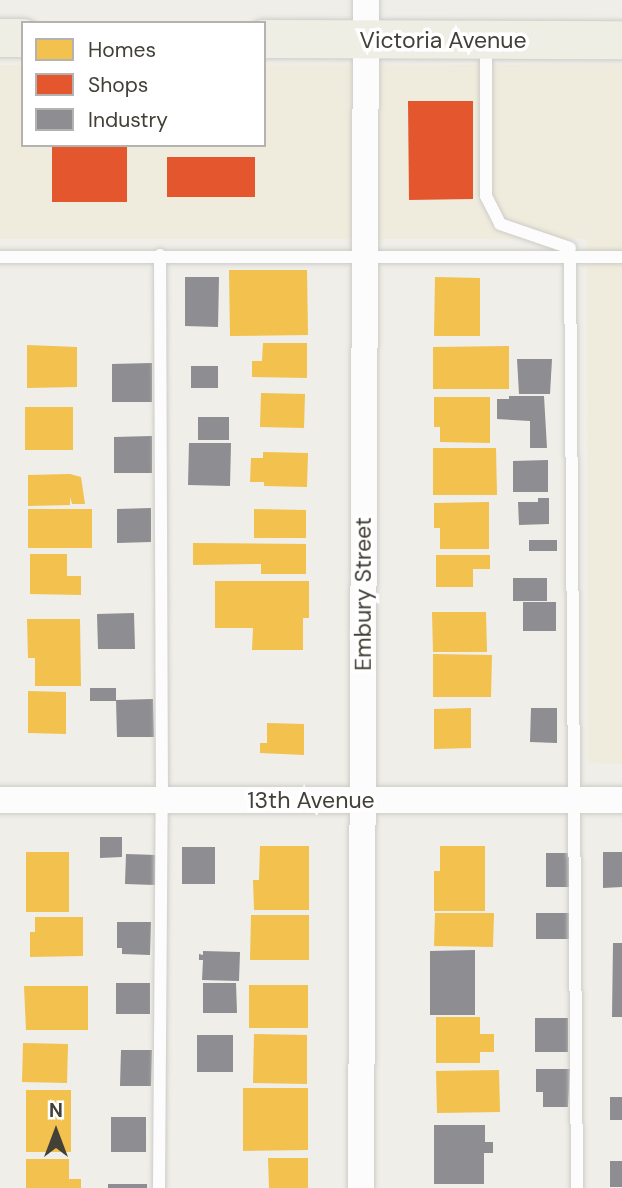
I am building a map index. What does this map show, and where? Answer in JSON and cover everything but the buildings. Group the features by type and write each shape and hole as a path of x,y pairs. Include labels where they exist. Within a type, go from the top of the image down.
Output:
{"main road":[{"path":"0,38 21,38"},
{"name":"Victoria Avenue","path":"266,40 622,40"}],"street":[{"name":"Embury Street","path":"361,1188 366,0"},
{"name":"13th Avenue","path":"0,800 622,800"}],"lane":[{"path":"486,40 486,196 500,224 570,252"},
{"path":"570,252 577,1188"},
{"path":"0,257 365,256 570,252 622,257"},
{"path":"159,1188 162,800 160,255"}],"shaded area":[{"path":"0,65 21,65 21,147 266,147 266,65 622,65 622,764 588,763 587,239 0,239"}]}
